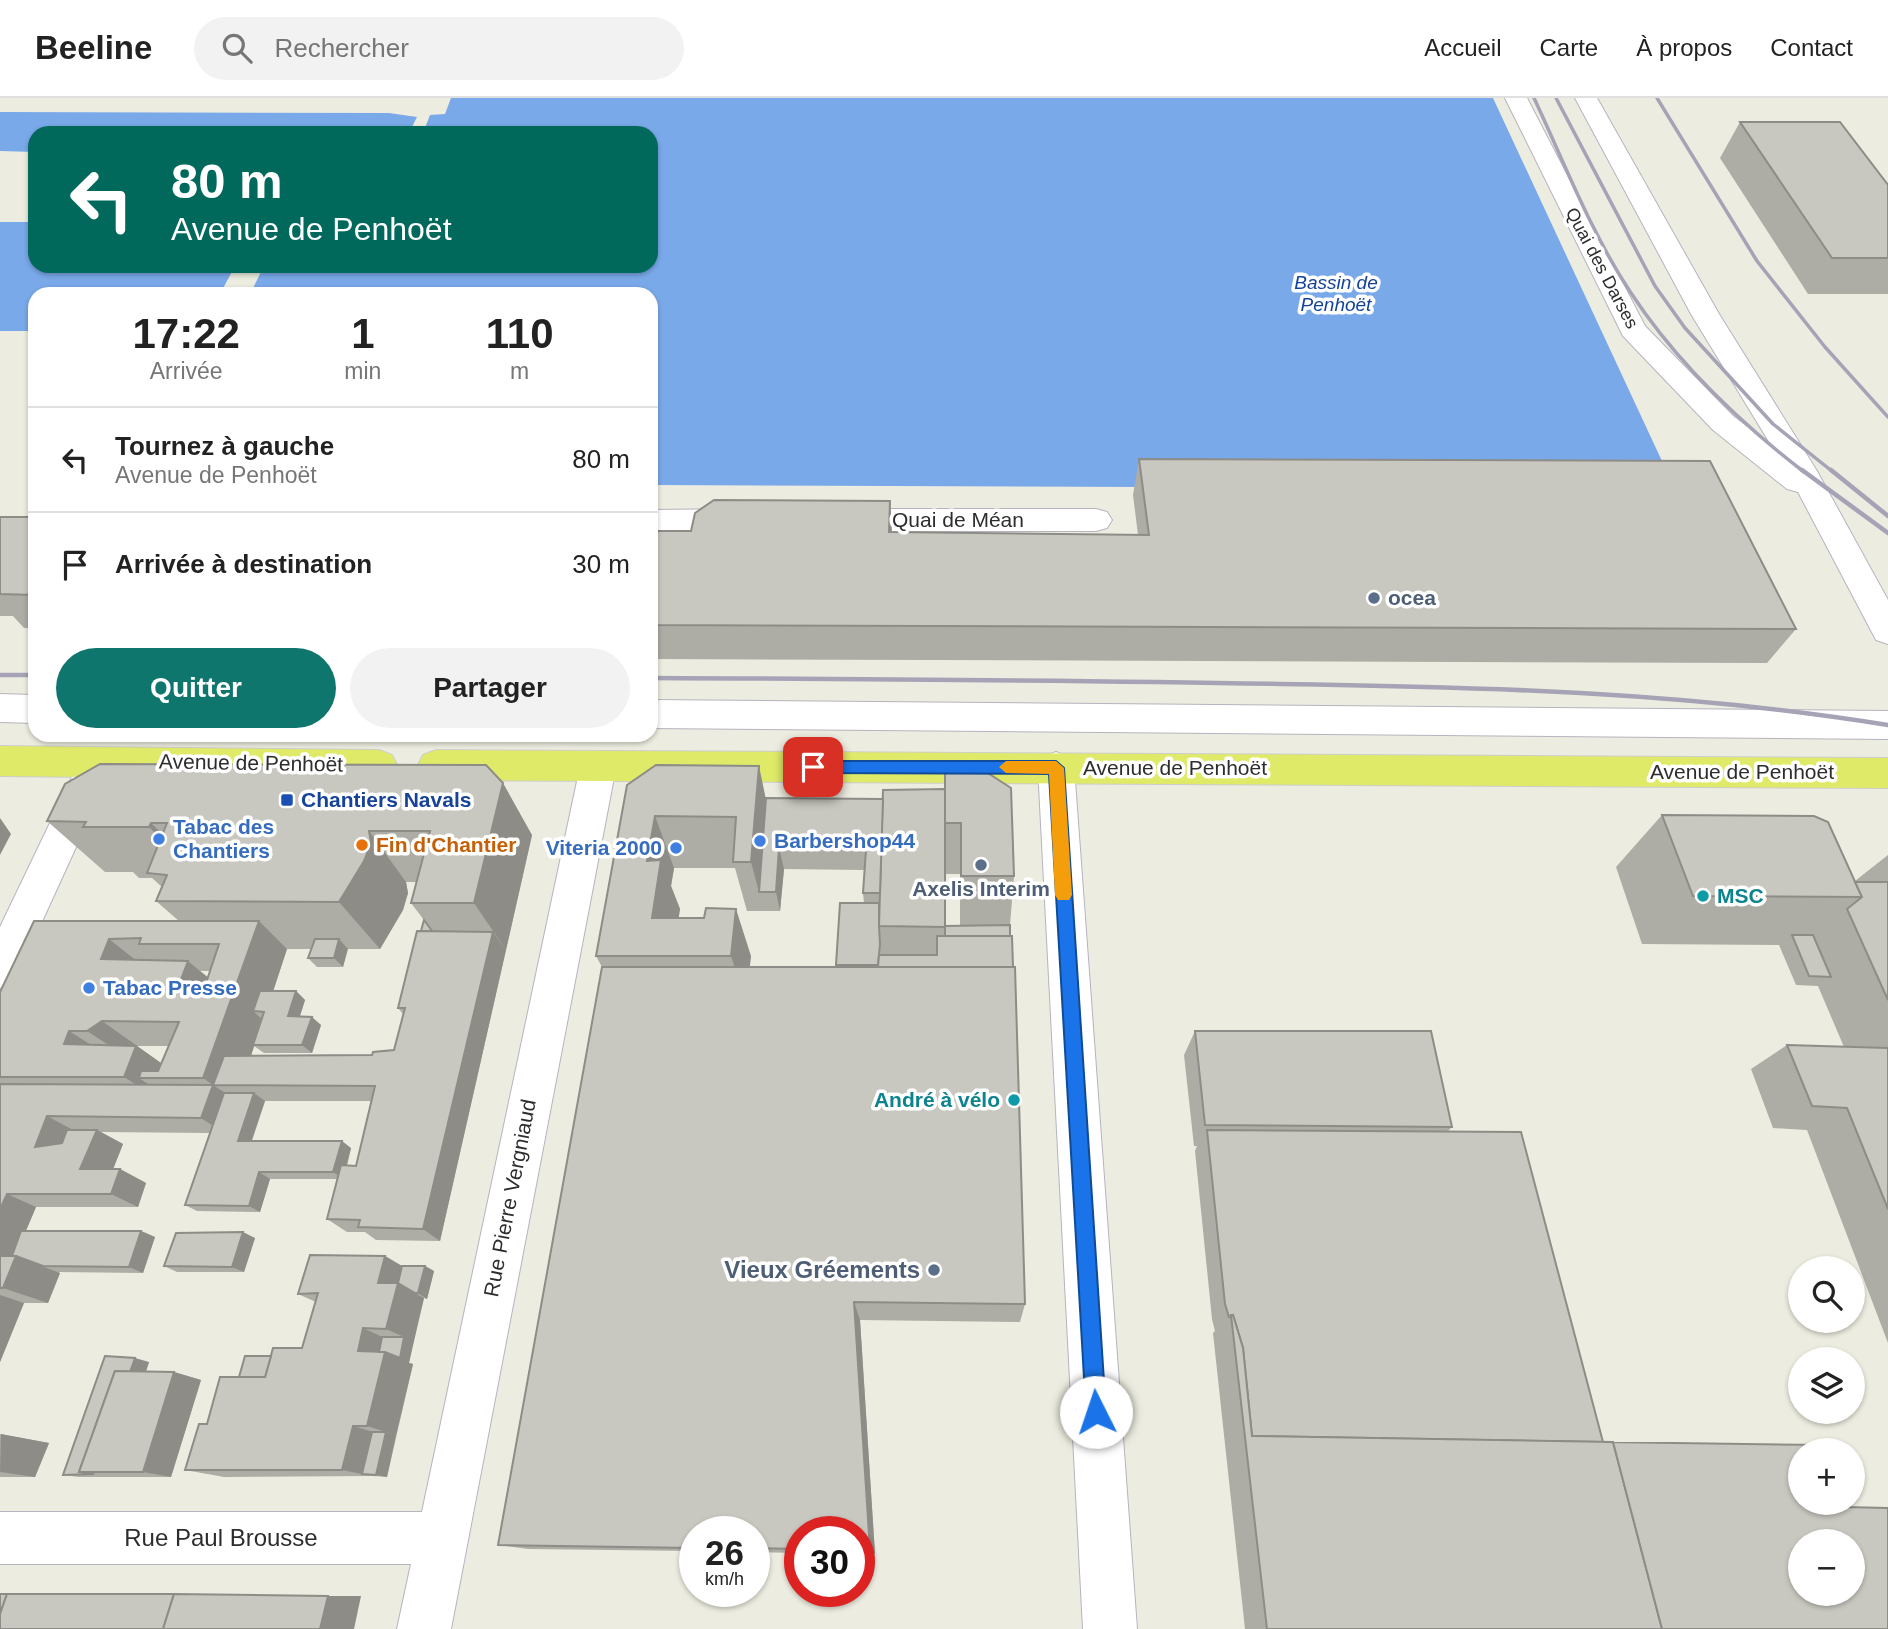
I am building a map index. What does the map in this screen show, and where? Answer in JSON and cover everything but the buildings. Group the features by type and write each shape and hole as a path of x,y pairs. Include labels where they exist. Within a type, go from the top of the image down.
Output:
{"main road":[{"name":"Avenue de Penhoët","path":"0,761 598,767 1888,773"}],"street":[{"name":"Quai des Darses","path":"1516,98 1633,330 1723,423 1816,495"},
{"name":"Quai des Darses","path":"1595,100 1705,314 1816,495 1888,632"},
{"name":"Quai de Méan","path":"658,520 1096,520"},
{"path":"0,708 28,709"},
{"path":"658,714 1888,725"},
{"path":"0,970 97,762"},
{"name":"Rue Pierre Vergniaud","path":"424,1629 598,767"},
{"path":"1056,768 1110,1629"},
{"name":"Rue Paul Brousse","path":"0,1538 441,1538"}],"water":[{"name":"Bassin de Penhoët","path":"451,98 1493,98 1675,489 658,485 658,287 254,287 260,273 658,273 658,126 426,126 430,115 445,114"},
{"path":"0,112 389,113 417,117 412,126 28,126 28,152 0,151"},
{"path":"0,222 28,222 28,273 231,273 224,287 28,287 28,331 0,331"}],"railway":[{"path":"1534,98 1603,246 1649,319 1710,390 1804,472"},
{"path":"1556,98 1655,286 1685,328 1773,424 1833,472"},
{"path":"1657,98 1757,261 1825,347 1888,417"},
{"path":"1802,470 1888,533"},
{"path":"1831,470 1888,516"},
{"path":"0,675 28,675"},
{"path":"658,678 1356,685 1509,690 1661,698 1888,725"}],"slow traffic":[{"path":"1006,767 1056,768 1063,895"}],"place":[{"name":"ocea","path":"1374,598"},
{"name":"Chantiers Navals","path":"287,800"},
{"name":"Tabac des Chantiers","path":"159,839"},
{"name":"Barbershop44","path":"760,841"},
{"name":"Fin d'Chantier","path":"362,845"},
{"name":"Viteria 2000","path":"676,848"},
{"name":"Axelis Interim","path":"981,865"},
{"name":"MSC","path":"1703,896"},
{"name":"Tabac Presse","path":"89,988"},
{"name":"André à vélo","path":"1014,1100"},
{"name":"Vieux Gréements","path":"934,1270"}],"route":[{"path":"813,767 1056,768 1096,1412"}]}
